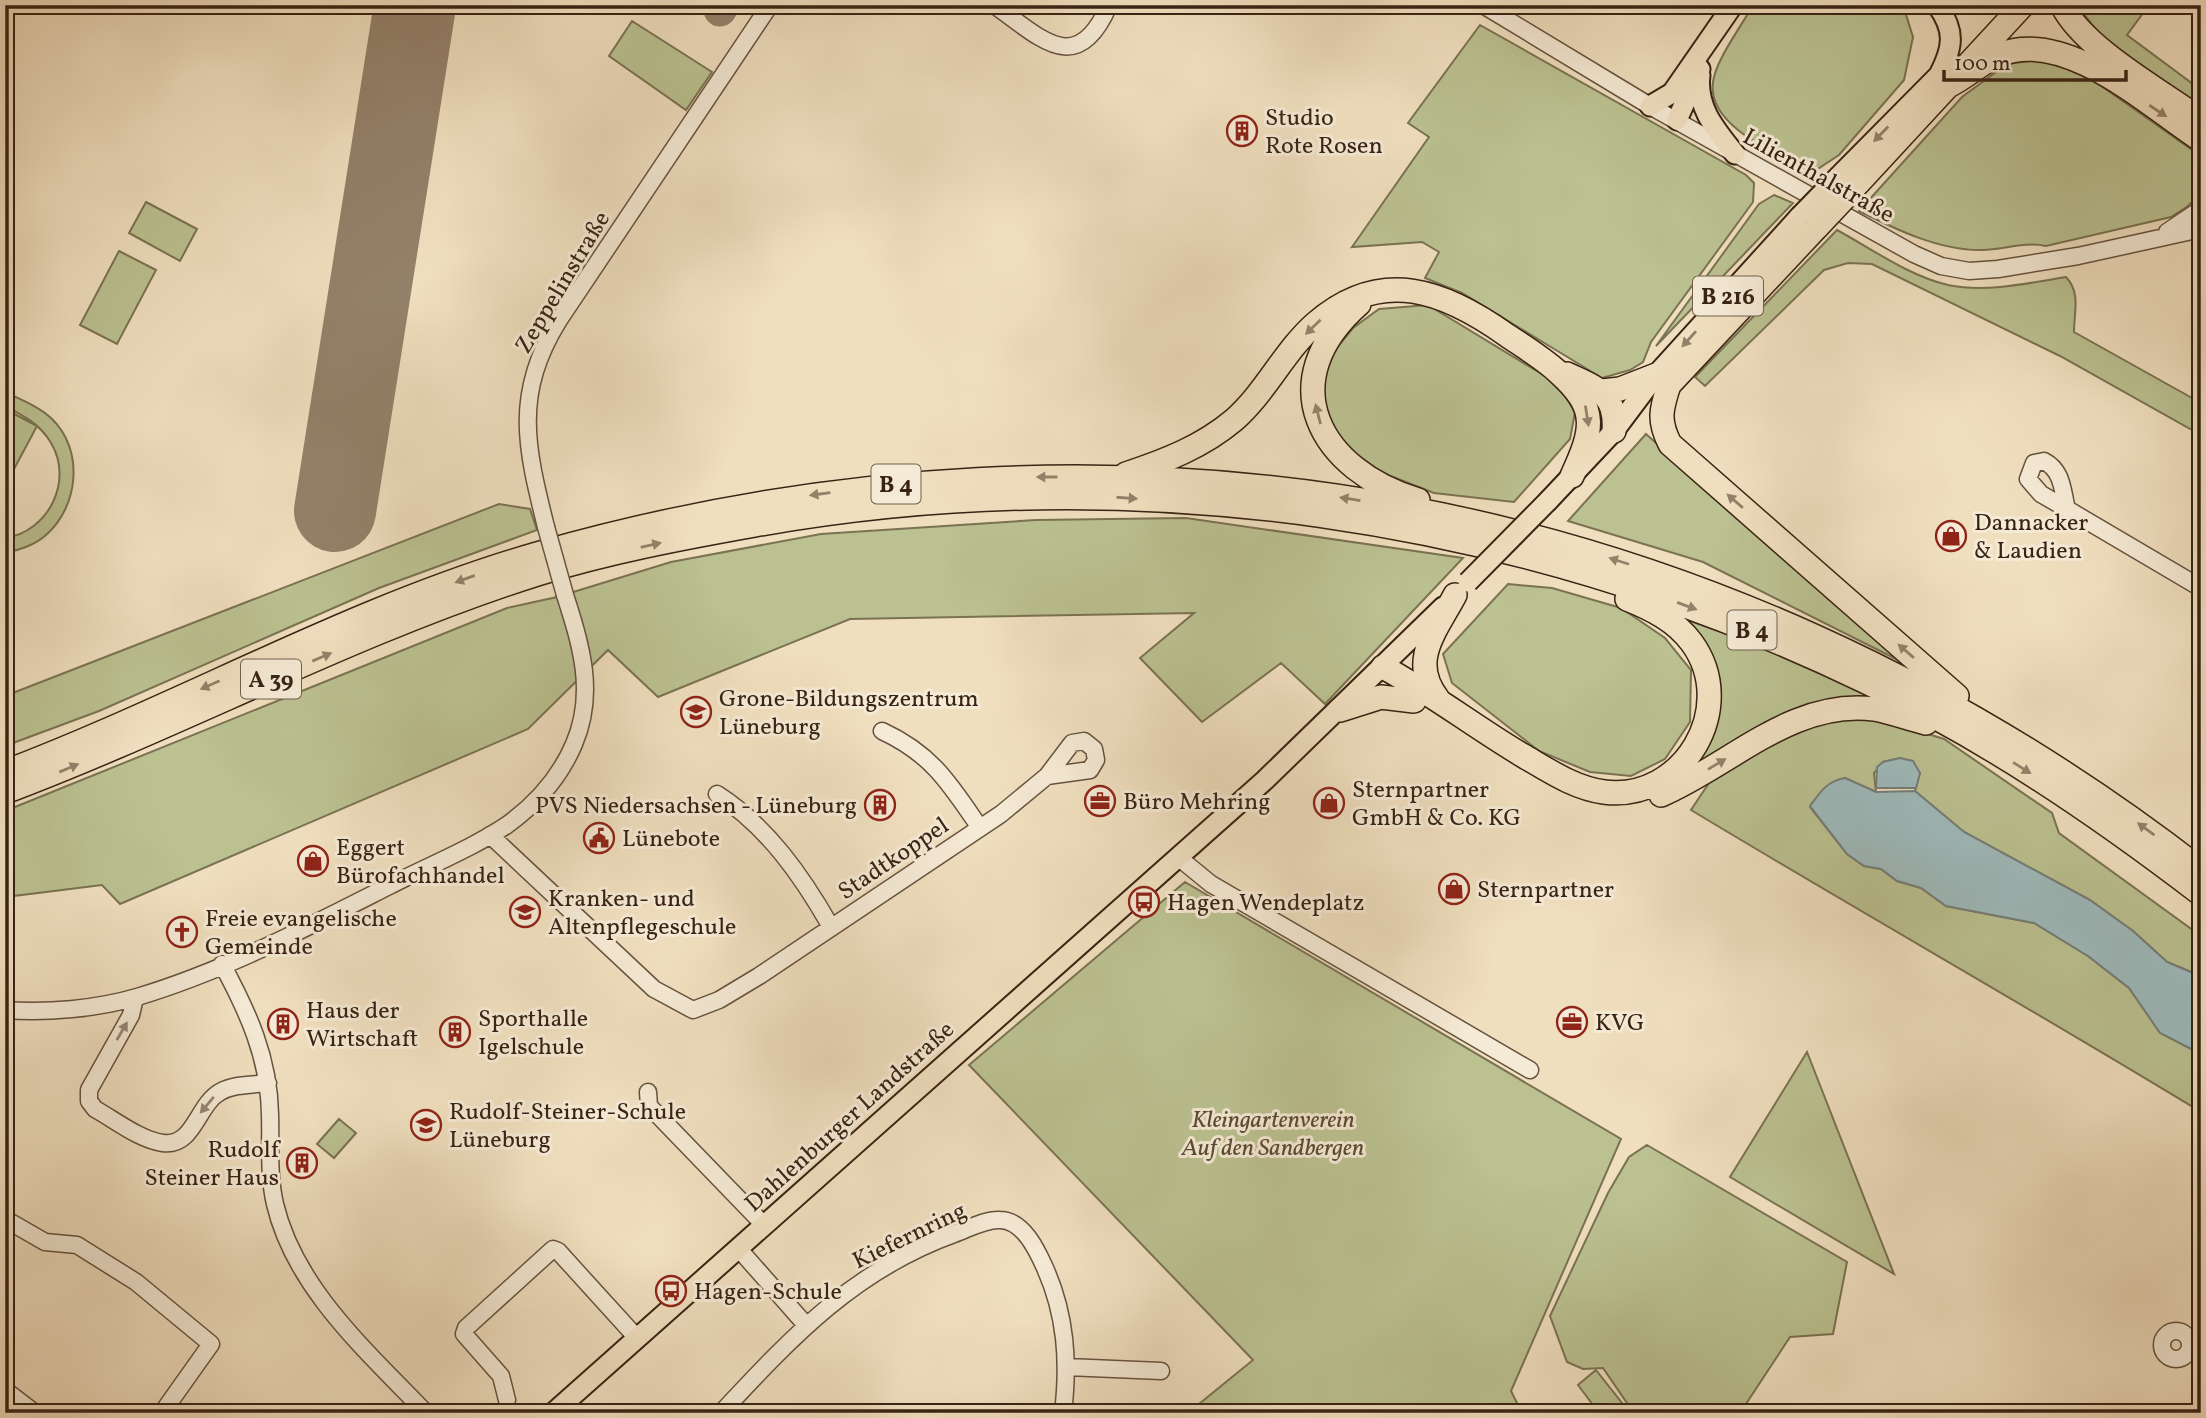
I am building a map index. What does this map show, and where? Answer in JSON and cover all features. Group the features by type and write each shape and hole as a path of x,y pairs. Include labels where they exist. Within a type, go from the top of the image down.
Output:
{"highway":[{"name":"B 216","path":"1943,81 2006,5"},
{"name":"B 216","path":"1662,380 1943,81 2024,5"},
{"path":"2062,5 2070,21 2090,41 2199,135"},
{"path":"1943,81 2003,53 2045,49 2087,64 2199,135"},
{"path":"1115,477 1163,461 1214,436 1256,399 1315,324 1352,300 1371,294 1416,291 1445,298 1476,313 1552,366 1575,387 1589,411 1590,423 1584,450 1572,475"},
{"path":"1371,294 1343,320 1319,362 1314,381 1314,400 1325,436 1342,458 1365,477 1404,495 1452,510 1465,519"},
{"path":"1552,366 1602,391 1614,407 1614,431"},
{"path":"1383,667 1402,692 1414,701 1560,786 1604,801 1641,801 1662,795 1781,726 1820,713 1874,709 1967,724 1960,699 1670,444 1661,426 1662,380 1602,391"},
{"name":"B 4","path":"680,519 874,486 963,479 1115,477 1286,490 1465,519 1542,537 1750,607 1873,663 1967,724 2201,894"},
{"name":"B 4","path":"584,561 690,537 875,506 1072,496 1284,510 1339,517 1529,556 1615,580 1742,626 1967,724 2073,778 2201,870"},
{"name":"A 39","path":"5,772 418,596 530,556 680,519"},
{"path":"1383,667 1444,707 1564,779 1586,789 1606,792 1656,785 1671,776 1697,746 1706,724 1708,682 1698,654 1680,629 1650,608 1542,564 1529,556"},
{"name":"A 39","path":"5,792 422,615 539,573 584,561"},
{"path":"1444,707 1427,681 1424,657 1462,588"},
{"path":"1336,713 1381,697 1414,701"}],"main road":[{"path":"1650,106 1672,93 1733,5"},
{"path":"1937,5 1951,27 1952,41 1943,81"},
{"path":"1677,120 1721,24"},
{"path":"1701,67 1698,87 1702,106 1712,125 1735,154"},
{"name":"B 216","path":"1336,713 1548,501 1662,380"},
{"name":"Dahlenburger Landstraße","path":"553,1413 1336,713"}],"street":[{"name":"Zeppelinstraße","path":"491,835 527,808 555,779 574,744 582,721 586,695 584,659 546,527 529,456 526,422 529,389 540,354 567,309 770,5"},
{"path":"994,5 1045,40 1071,47 1085,43 1095,34 1109,5"},
{"name":"Lilienthalstraße","path":"1483,5 1650,106 1914,254 1941,266 1969,271 1998,269 2078,256 2162,235 2201,229"},
{"name":"Lilienthalstraße","path":"2162,235 2201,209"},
{"path":"2067,509 2201,588"},
{"name":"Stadtkoppel","path":"882,731 925,755 945,776 980,828"},
{"name":"Stadtkoppel","path":"491,835 654,989 693,1010 739,988 980,828 1047,776"},
{"name":"Stadtkoppel","path":"717,794 740,809 769,838 807,886 831,927"},
{"path":"5,1010 69,1008 135,998 222,964 326,918 491,835"},
{"path":"1178,856 1211,884 1530,1070"},
{"path":"222,964 256,1033 268,1083 272,1185 280,1222 295,1258 333,1313 426,1413"},
{"path":"135,998 131,1015 89,1090 89,1101 95,1109 153,1140 171,1143 186,1136 205,1105 219,1092 268,1083"},
{"path":"648,1092 649,1107 764,1225"},
{"path":"5,1219 45,1242 77,1245 135,1282 212,1344 162,1413"},
{"name":"Kiefernring","path":"722,1413 805,1324 896,1261 944,1237 1001,1219 1014,1224 1027,1236 1039,1256 1059,1307 1067,1367 1063,1413"},
{"path":"738,1248 805,1324"},
{"path":"508,1401 501,1376 464,1334 466,1328 553,1249 558,1251 637,1338"},
{"path":"2188,1336 2201,1326"},
{"path":"1067,1367 1161,1371"},
{"path":"5,1390 35,1413"}],"green space":[{"path":"1753,5 1903,5 1913,37 1904,80 1839,155 1813,172 1746,136 1719,110 1713,94 1714,77 1721,60"},
{"path":"2077,5 2149,5 2127,35 2201,90 2201,113 2101,36"},
{"path":"632,21 712,72 686,110 609,56"},
{"path":"1480,25 1746,175 1754,183 1753,202 1651,342 1643,362 1630,370 1602,378 1462,293 1425,278 1439,252 1422,242 1352,247 1429,137 1408,123"},
{"path":"2045,59 2083,73 2195,152 2201,163 2201,192 2188,206 2171,217 2046,246 1982,250 1934,243 1859,211 1962,97 2007,64"},
{"path":"1774,195 1793,203 1656,346 1759,204"},
{"path":"146,202 197,229 180,261 129,233"},
{"path":"1837,230 1905,269 1948,285 1992,288 2066,277 2075,296 2074,332 2201,403 2201,435 2060,356 1872,264 1848,263 1824,270 1705,386 1695,377"},
{"path":"119,251 156,270 117,344 80,325"},
{"path":"1428,305 1545,376 1576,407 1570,439 1514,502 1434,493 1370,468 1344,445 1328,419 1322,383 1335,350 1353,328 1379,309"},
{"path":"5,392 52,419 69,446 73,478 71,494 57,523 37,541 7,553 5,557 5,538 34,526 53,503 60,473 57,458 47,436 31,421 5,406"},
{"path":"5,409 37,426 5,486"},
{"path":"1646,434 1902,662 1703,562 1568,521"},
{"path":"499,504 530,509 537,530 379,588 99,711 5,746 5,696"},
{"path":"1186,518 1463,558 1325,704 1281,663 1202,722 1140,658 1194,613 850,619 658,697 608,650 528,729 120,904 102,885 5,897 5,811 507,608 557,597 671,562 821,534 1036,520"},
{"path":"1508,584 1552,588 1621,608 1665,638 1691,670 1690,722 1665,759 1631,776 1590,772 1539,751 1452,683 1443,654"},
{"path":"1676,616 1746,641 1884,702 1820,703 1695,769 1710,740 1721,694 1715,663 1706,648"},
{"path":"1874,717 1944,739 2052,813 2059,833 2201,936 2201,976 2167,962 2133,931 2090,900 1964,832 1915,791 1920,773 1900,758 1883,762 1874,773 1876,792 1845,778 1810,807 1847,854 1864,866 1881,869 1897,881 1921,888 1946,906 2034,923 2088,956 2129,988 2161,1033 2201,1054 2201,1112 1691,810 1709,783 1753,753 1821,721"},
{"name":"Kleingartenverein Auf den Sandbergen","path":"1185,882 1621,1139 1511,1391 1522,1413 1188,1413 1253,1360 969,1065"},
{"path":"1807,1052 1894,1274 1730,1177"},
{"path":"339,1119 356,1133 334,1158 317,1144"},
{"path":"1647,1145 1847,1262 1833,1334 1790,1337 1740,1413 1623,1413 1629,1406 1603,1368 1583,1369 1567,1362 1550,1316 1608,1193 1629,1157"},
{"path":"1596,1370 1622,1403 1612,1413 1599,1413 1578,1385"}],"water":[{"path":"1900,758 1913,761 1920,773 1916,788 1876,788 1877,767 1883,762"},
{"path":"1845,778 1876,792 1915,791 1964,832 2090,900 2133,931 2167,962 2200,976 2201,1054 2160,1033 2129,988 2088,956 2034,923 1946,906 1921,888 1897,881 1881,869 1864,866 1847,854 1810,806 1829,784"}],"taxiway":[{"path":"720,10 723,5"}],"runway":[{"path":"335,511 415,5"}],"place":[{"name":"Studio Rote Rosen","path":"1242,131"},
{"name":"Dannacker & Laudien","path":"1951,536"},
{"name":"Grone-Bildungszentrum Lüneburg","path":"696,712"},
{"name":"Büro Mehring","path":"1100,801"},
{"name":"Sternpartner GmbH & Co. KG","path":"1329,803"},
{"name":"PVS Niedersachsen - Lüneburg","path":"880,805"},
{"name":"Lünebote","path":"599,838"},
{"name":"Eggert Bürofachhandel","path":"313,861"},
{"name":"Sternpartner","path":"1454,889"},
{"name":"Hagen Wendeplatz","path":"1144,902"},
{"name":"Kranken- und Altenpflegeschule","path":"525,912"},
{"name":"Freie evangelische Gemeinde","path":"182,932"},
{"name":"KVG","path":"1572,1022"},
{"name":"Haus der Wirtschaft","path":"283,1024"},
{"name":"Sporthalle Igelschule","path":"455,1032"},
{"name":"Rudolf-Steiner-Schule Lüneburg","path":"426,1125"},
{"name":"Rudolf Steiner Haus","path":"302,1163"},
{"name":"Hagen-Schule","path":"671,1291"}]}
